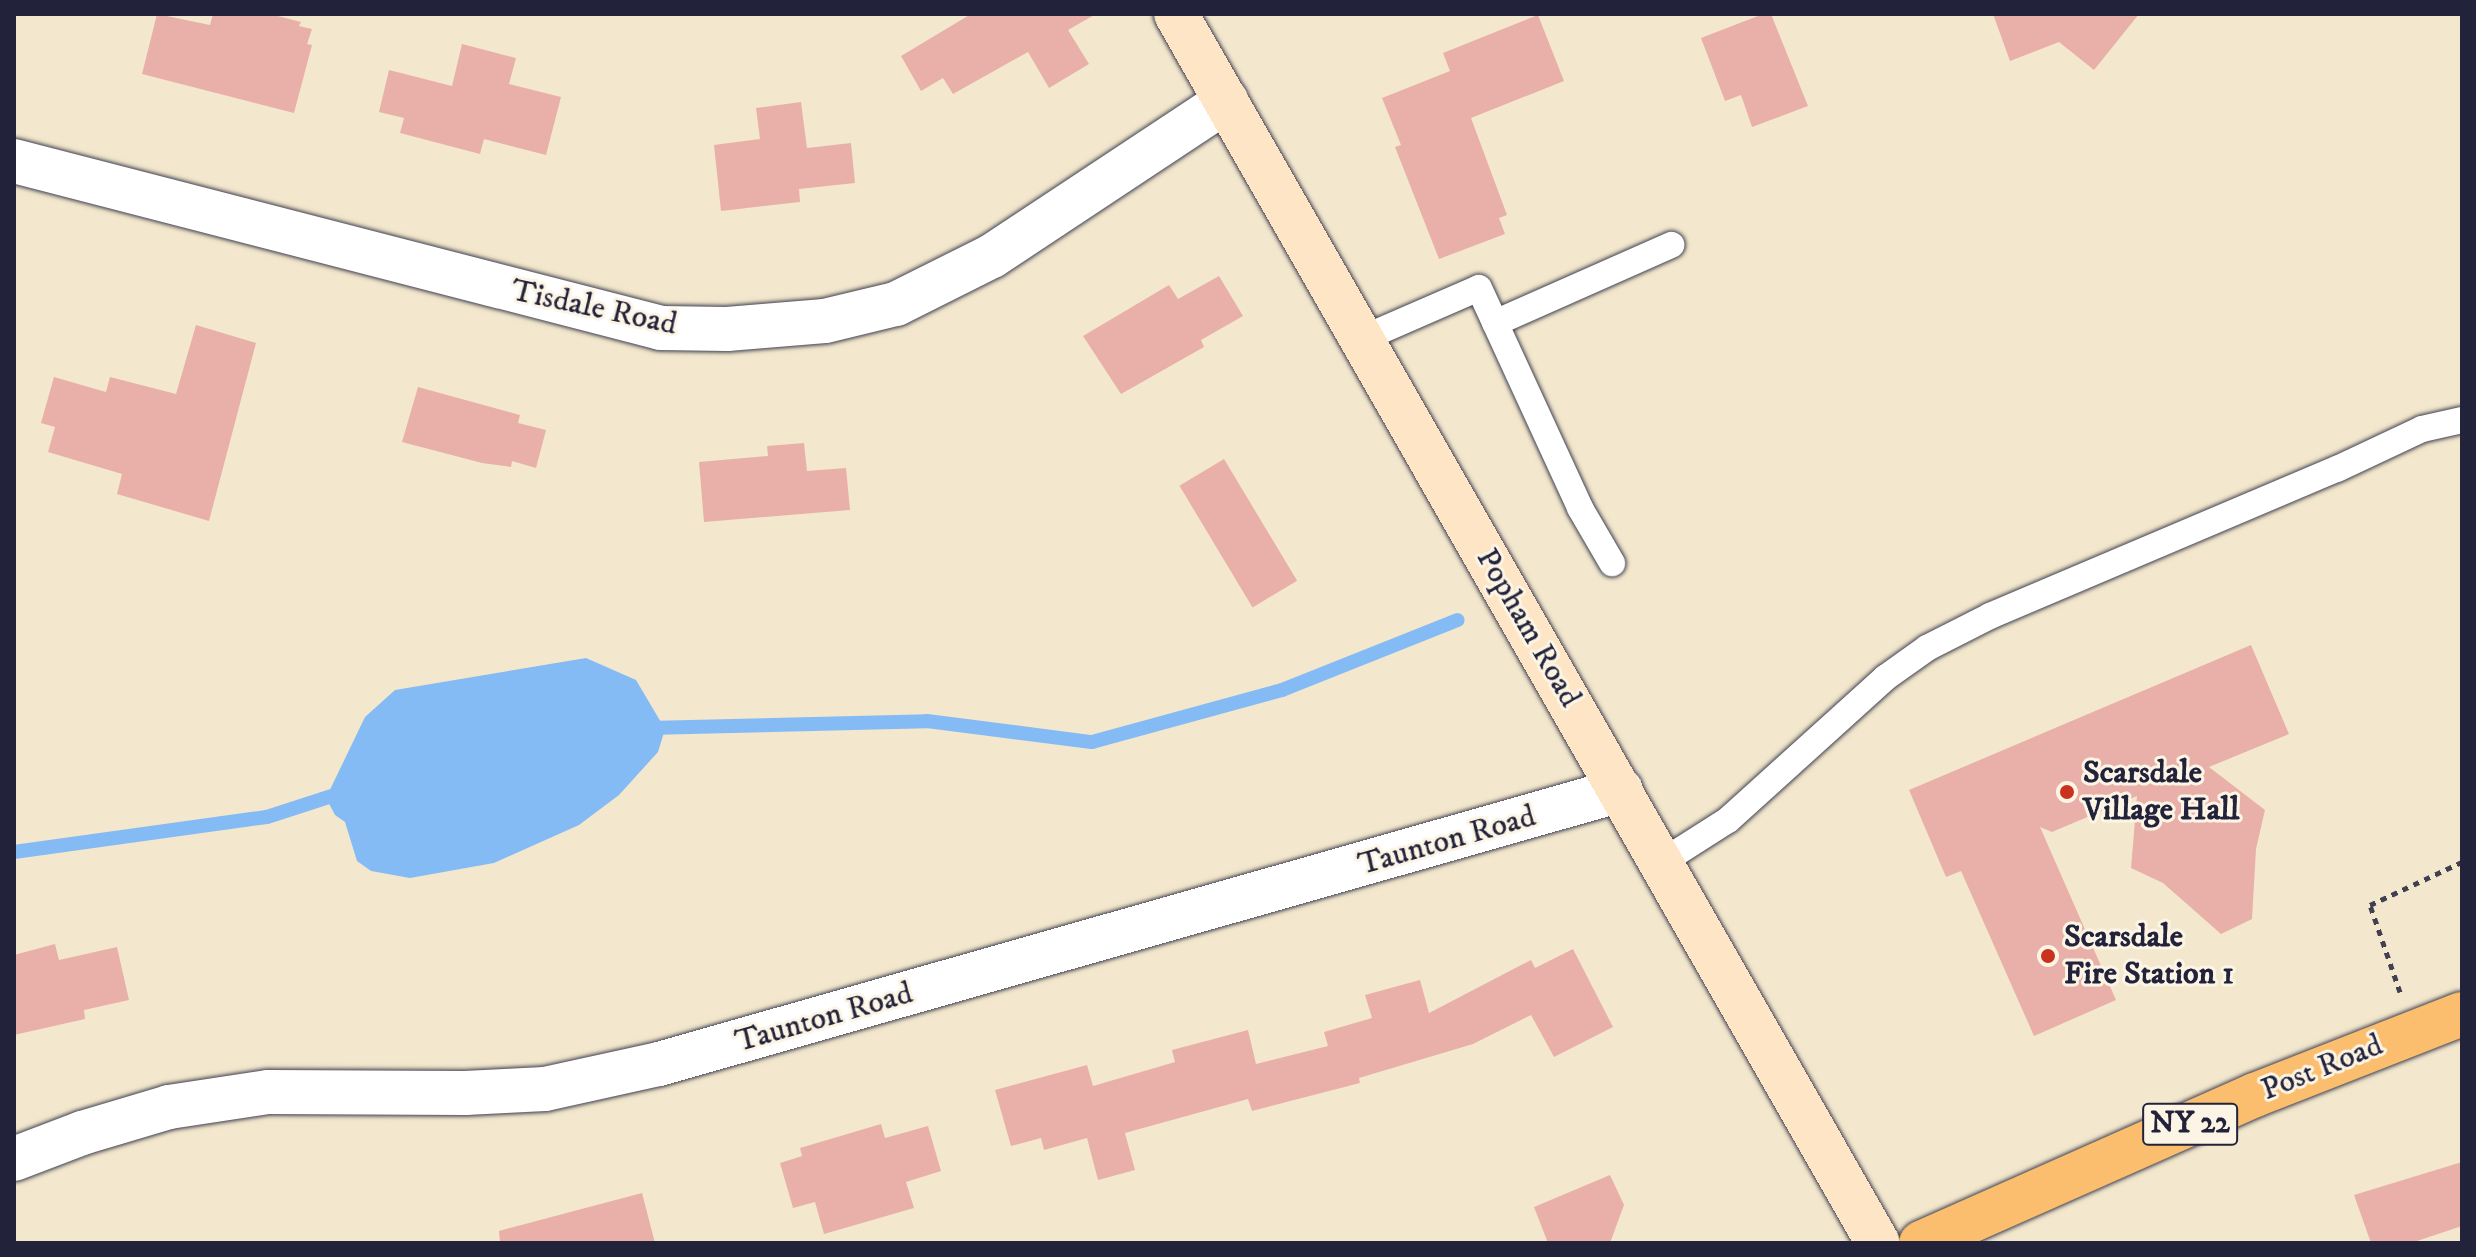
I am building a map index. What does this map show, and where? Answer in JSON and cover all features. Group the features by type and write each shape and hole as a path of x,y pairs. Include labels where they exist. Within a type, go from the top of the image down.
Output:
{"main road":[{"name":"Popham Road","path":"1176,14 1364,338 1878,1243"},
{"name":"Post Road","path":"1921,1243 2255,1095 2462,1014"}],"street":[{"name":"Tisdale Road","path":"14,161 661,328 727,329 825,321 896,304 992,256 1226,101"},
{"name":"Taunton Road","path":"14,1159 82,1133 169,1107 268,1092 465,1093 545,1089 659,1064 1621,790"}],"lane":[{"path":"1495,323 1671,245"},
{"path":"1364,338 1479,288 1580,508 1612,563"},
{"path":"1662,862 1728,820 1885,678 1927,648 1990,616 2337,469 2422,429 2462,420"}],"path":[{"path":"2414,1031 2370,905 2462,862"}],"water":[{"path":"586,658 636,680 665,729 658,752 619,795 579,825 494,863 410,878 371,871 357,861 345,822 335,815 326,798 365,717 395,690"}],"building":[{"path":"157,14 210,25 213,14 270,14 301,22 299,26 312,29 307,44 312,45 294,113 142,74"},
{"path":"971,14 1096,14 1068,30 1089,64 1049,88 1028,52 953,94 943,78 921,91 901,56"},
{"path":"1763,14 1771,14 1808,106 1752,127 1741,95 1725,101 1701,38"},
{"path":"1993,14 2139,14 2094,70 2059,42 2010,61"},
{"path":"1538,15 1564,81 1471,118 1507,215 1499,218 1505,234 1439,259 1395,147 1401,145 1382,98 1450,71 1443,53"},
{"path":"462,44 516,58 509,84 561,97 546,155 484,139 480,154 400,133 404,118 379,112 389,70 452,86"},
{"path":"801,102 807,148 851,143 855,183 799,189 800,202 721,211 714,145 760,139 756,108"},
{"path":"1219,276 1243,316 1201,340 1204,347 1121,394 1083,336 1169,285 1178,299"},
{"path":"196,325 256,343 209,521 117,494 122,474 48,452 55,427 41,423 54,377 106,392 110,377 176,394"},
{"path":"418,387 520,415 518,423 546,430 536,468 512,461 511,467 482,463 402,442"},
{"path":"804,443 807,471 846,468 850,510 704,522 699,462 768,456 767,446"},
{"path":"1224,459 1297,581 1253,607 1179,486"},
{"name":"Scarsdale Village Hall","path":"2251,645 2289,734 2209,767 2265,810 2256,849 2252,919 2221,934 2163,883 2131,868 2137,796 2052,832 2040,827 2116,1000 2034,1036 1961,871 1946,877 1909,790"},
{"path":"55,944 59,960 117,947 129,1000 84,1010 85,1019 14,1035 14,955"},
{"path":"1573,949 1613,1027 1554,1057 1531,1015 1473,1044 1359,1078 1360,1083 1252,1111 1248,1099 1125,1133 1135,1170 1098,1180 1087,1138 1044,1150 1041,1138 1011,1146 995,1090 1087,1065 1093,1086 1175,1062 1172,1050 1248,1030 1256,1064 1328,1046 1324,1032 1372,1018 1365,995 1420,980 1429,1013 1531,960 1535,968"},
{"path":"881,1124 885,1138 928,1126 941,1171 906,1182 914,1208 824,1234 815,1202 793,1208 780,1163 802,1156 800,1148"},
{"path":"2462,1162 2462,1226 2411,1243 2371,1243 2354,1195"},
{"path":"1610,1175 1624,1205 1610,1243 1548,1243 1534,1207"},
{"path":"642,1193 655,1243 500,1243 499,1231"}],"waterway":[{"path":"648,728 927,721 1092,742 1282,690 1458,620"},
{"path":"14,852 267,817 344,792"}],"place":[{"name":"Scarsdale Village Hall","path":"2067,792"},
{"name":"Scarsdale Fire Station 1","path":"2048,956"}]}
